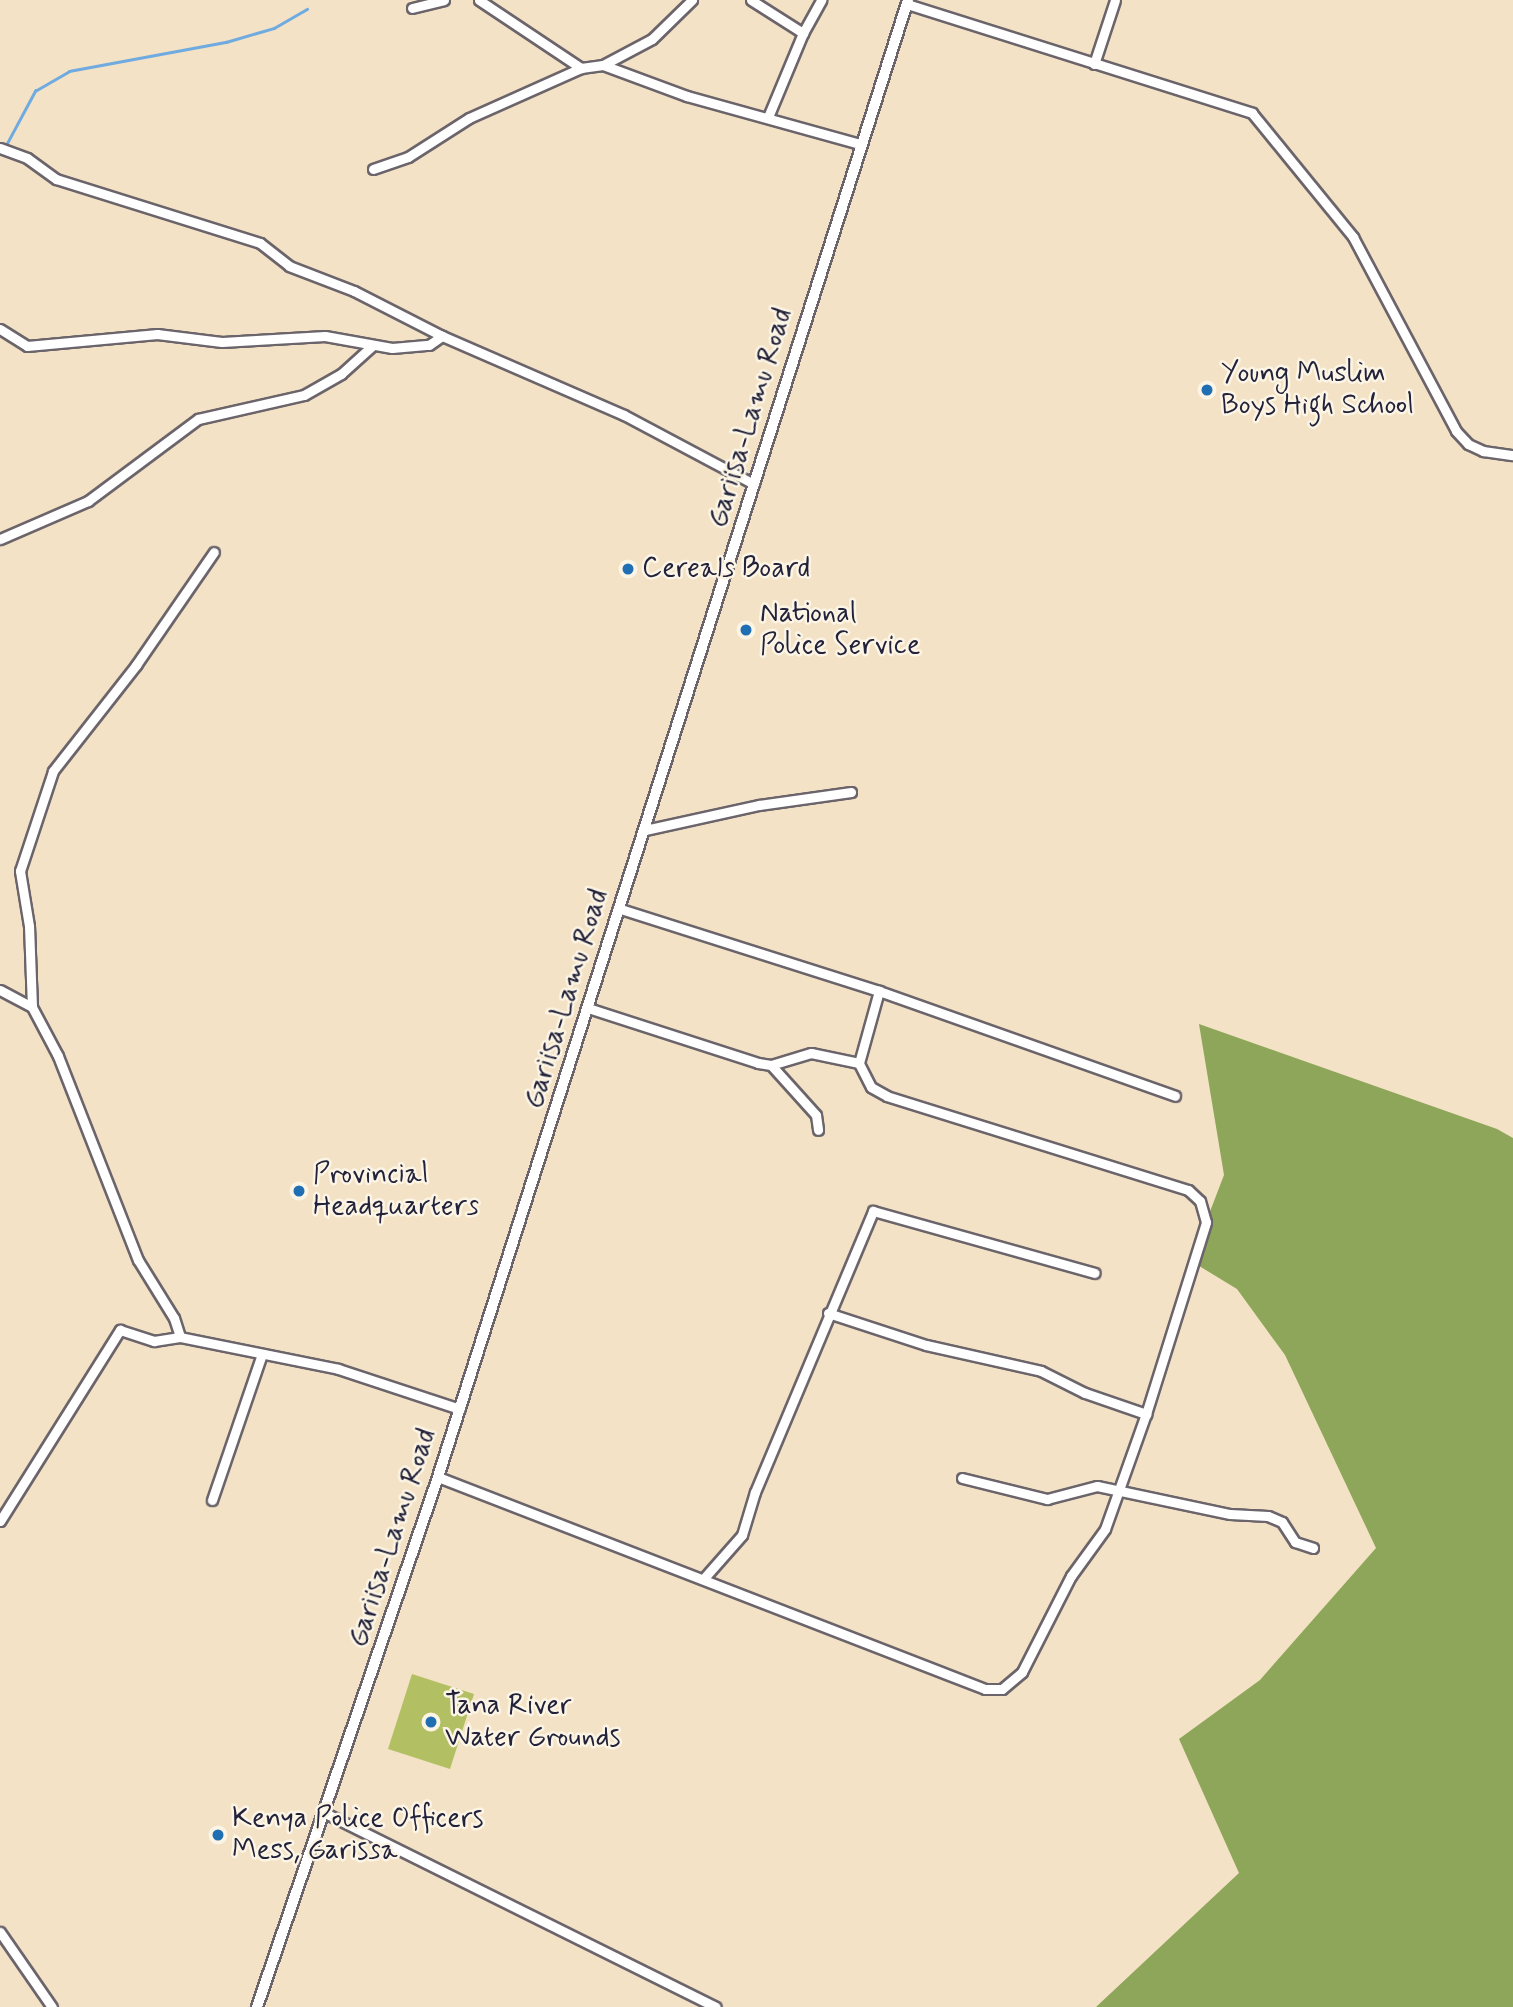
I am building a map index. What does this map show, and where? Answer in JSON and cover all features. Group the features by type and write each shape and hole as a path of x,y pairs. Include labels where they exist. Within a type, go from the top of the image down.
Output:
{"street":[{"path":"412,8 444,0"},
{"path":"479,0 581,68"},
{"path":"373,170 408,157 469,118 581,68 603,65 652,39 692,0"},
{"path":"751,0 803,33"},
{"path":"768,117 803,33 821,0"},
{"path":"1094,64 1115,0"},
{"path":"908,2 1094,64 1244,109 1261,121 1353,237 1456,431 1468,444 1483,451 1513,455"},
{"name":"Gariisa-Lamu Road","path":"257,2007 438,1477 589,1008 618,908 645,830 860,144 908,2"},
{"path":"603,65 687,96 860,144"},
{"path":"0,148 27,158 56,179 260,243 289,267 354,291 442,336 624,415 754,484"},
{"path":"0,329 27,346 157,334 222,342 325,336 372,346 429,345 442,336"},
{"path":"0,539 88,501 198,419 304,395 341,374 372,346"},
{"path":"180,1337 174,1318 138,1261 58,1056 32,1007 29,926 20,871 52,771 136,665 214,552"},
{"path":"645,830 759,805 851,792"},
{"path":"618,908 879,991 1175,1096"},
{"path":"0,990 32,1007"},
{"path":"438,1477 705,1577 985,1689 1002,1689 1022,1672 1070,1576 1105,1529 1146,1414 1206,1222 1200,1201 1188,1190 905,1104 871,1087 859,1063 879,991"},
{"path":"589,1008 771,1065 816,1115 818,1130"},
{"path":"771,1065 811,1053 859,1063"},
{"path":"705,1577 742,1535 828,1313 873,1211 1095,1273"},
{"path":"828,1313 926,1345 1041,1371 1085,1393 1146,1414"},
{"path":"0,1521 120,1330 154,1341 180,1337 338,1369 460,1409"},
{"path":"212,1500 262,1354"},
{"path":"962,1478 1047,1499 1097,1486 1119,1487 1230,1514 1268,1516 1282,1522 1296,1542 1313,1548"},
{"path":"325,1813 715,2007"},
{"path":"0,1932 51,2007"}],"green space":[{"path":"1199,1024 1497,1129 1513,1138 1513,2007 1096,2007 1239,1873 1179,1739 1260,1680 1376,1548 1285,1355 1237,1289 1191,1261 1224,1175"},
{"name":"Tana River Water Grounds","path":"412,1674 474,1694 450,1769 388,1749"}],"waterway":[{"path":"5,147 35,91 69,71 226,42 274,28 307,9"}],"place":[{"name":"Young Muslim Boys High School","path":"1207,390"},
{"name":"Cereals Board","path":"628,569"},
{"name":"National Police Service","path":"746,630"},
{"name":"Provincial Headquarters","path":"299,1191"},
{"name":"Tana River Water Grounds","path":"431,1722"},
{"name":"Kenya Police Officers Mess, Garissa","path":"218,1835"}]}
